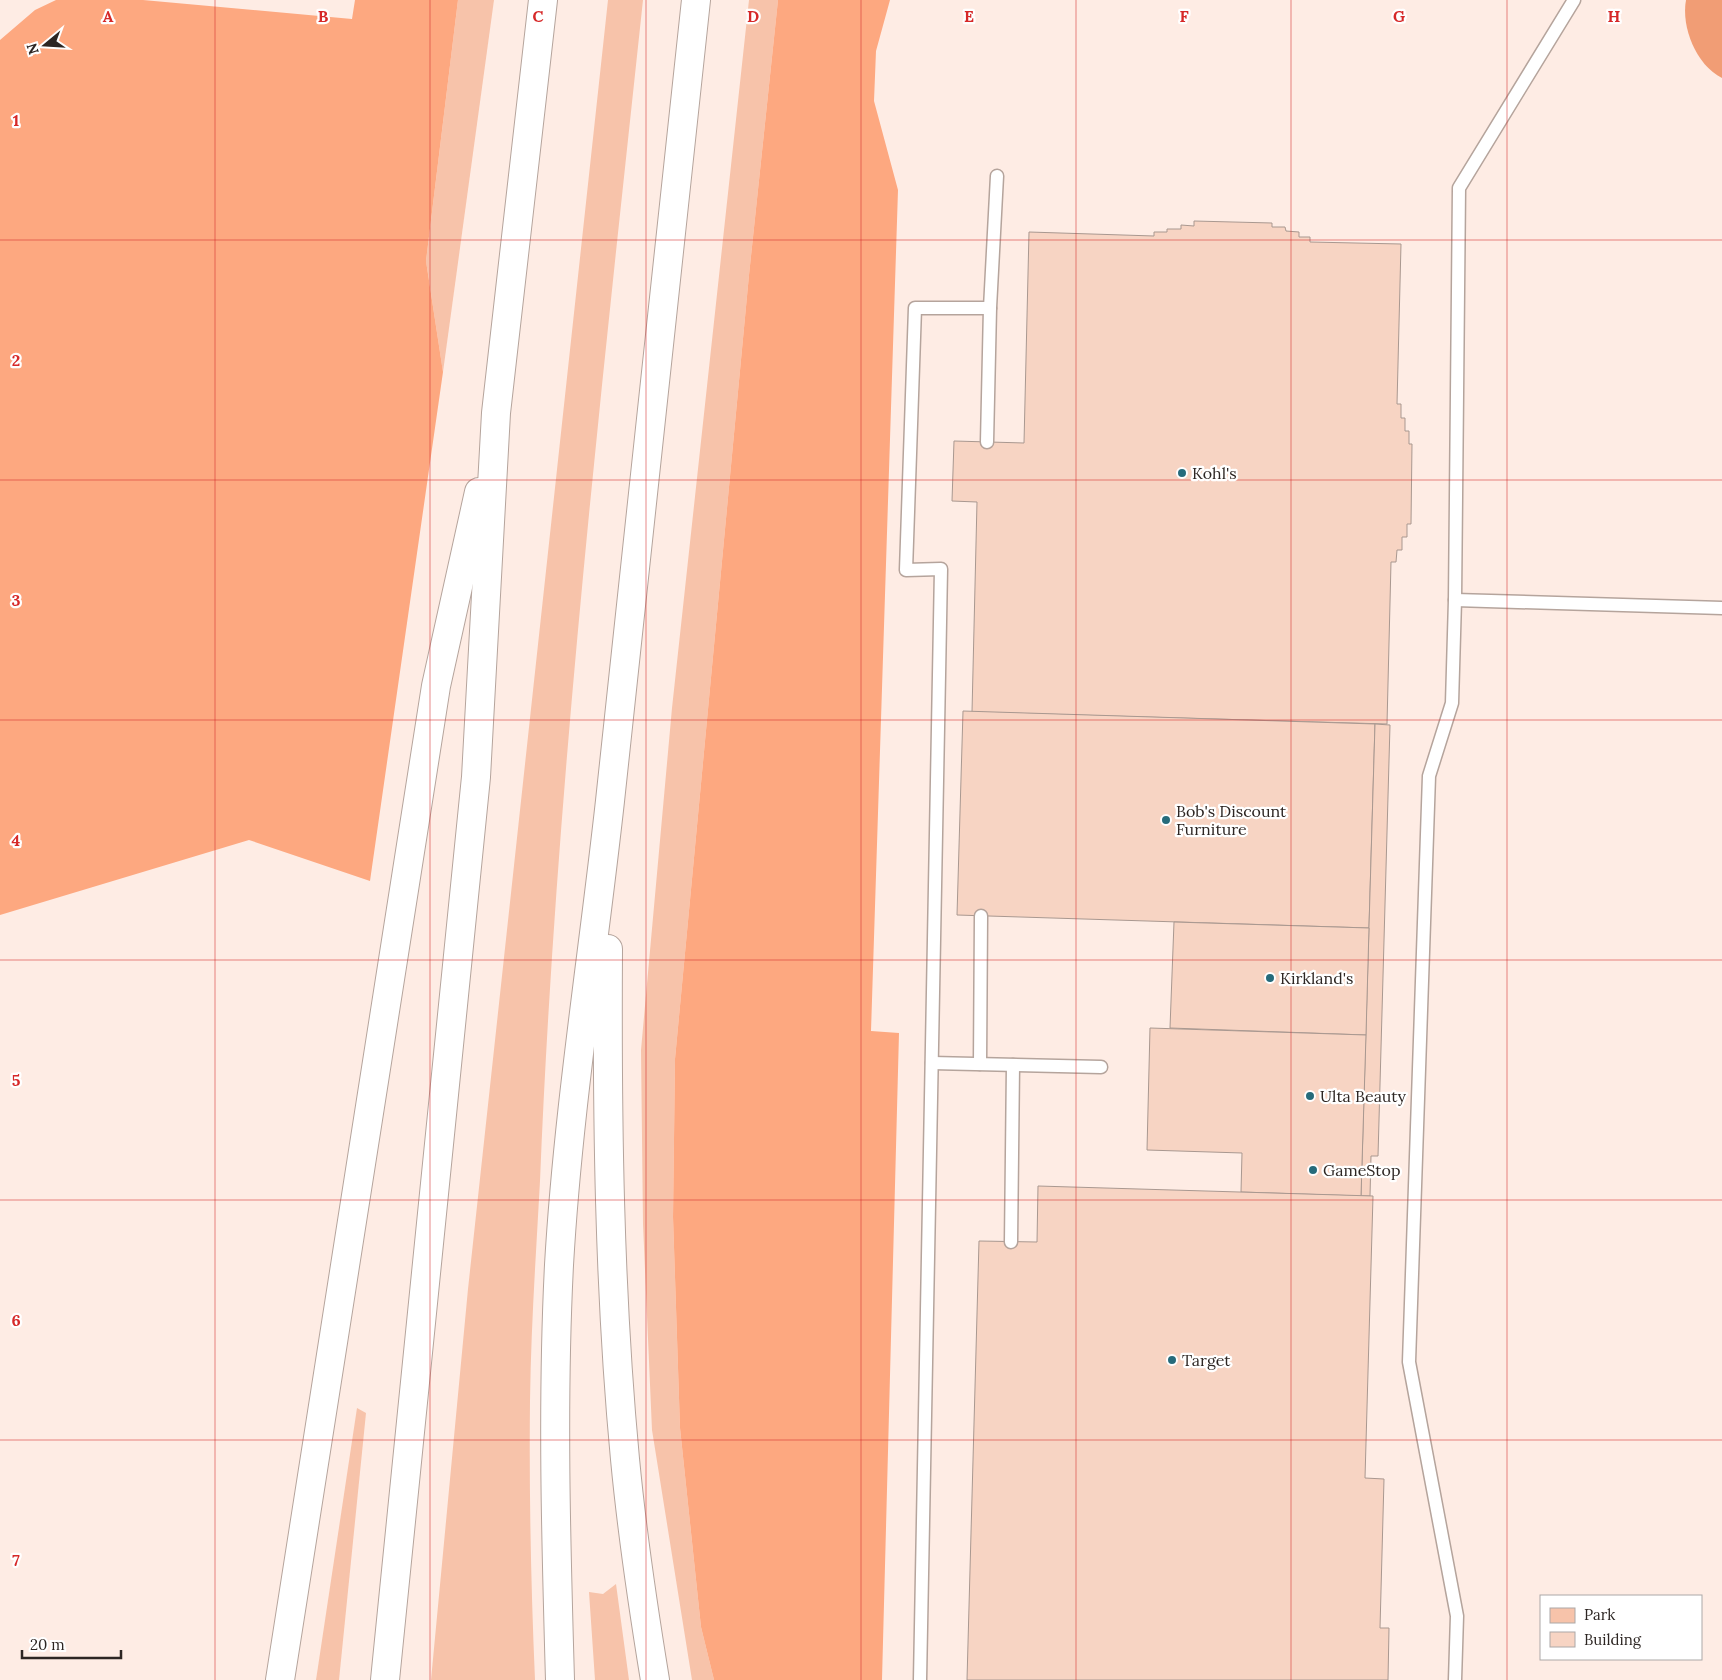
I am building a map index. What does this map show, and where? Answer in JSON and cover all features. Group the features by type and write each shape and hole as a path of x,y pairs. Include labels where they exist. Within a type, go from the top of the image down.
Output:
{"highway":[{"path":"385,1680 476,777 496,413 543,0"},
{"path":"560,1680 556,1534 556,1354 559,1264 566,1175 610,805 696,0"},
{"path":"280,1680 436,686 496,413"},
{"path":"610,805 607,1111 610,1230 625,1459 638,1576 655,1680"}],"lane":[{"path":"1455,1680 1457,1616 1409,1362 1429,776 1452,703 1455,600 1459,188 1574,0"},
{"path":"987,442 990,308 996,176"},
{"path":"920,1680 941,569 906,570 915,308 990,308"},
{"path":"1455,600 1722,608"},
{"path":"980,1064 981,916"},
{"path":"932,1063 1100,1067"},
{"path":"1011,1242 1013,1065"}],"green space":[{"path":"458,0 494,0 443,372 426,261"},
{"path":"608,0 643,0 582,590 557,885 547,1033 530,1401 532,1610 535,1680 431,1680 468,1289"},
{"path":"749,0 778,0 749,275 675,1059 673,1217 680,1428 701,1627 714,1680 692,1680 652,1430 643,1224 641,1050 672,708"},
{"path":"357,1408 366,1413 339,1680 316,1680"},
{"path":"616,1584 629,1680 595,1680 589,1592 603,1594"}],"shaded area":[{"path":"56,0 143,0 352,19 355,0 458,0 426,261 443,372 370,881 249,840 0,915 0,40 35,10"},
{"path":"778,0 890,0 876,51 874,101 898,190 871,1031 899,1033 882,1680 714,1680 701,1627 680,1428 673,1217 675,1059 749,275"},
{"path":"1686,0 1722,0 1722,78 1705,64 1692,44 1686,22"}],"building":[{"name":"Kohl's","path":"1194,221 1272,223 1272,227 1285,227 1286,231 1299,232 1299,237 1310,237 1310,242 1401,244 1397,404 1401,404 1401,418 1405,418 1405,431 1409,431 1409,444 1412,444 1411,524 1407,524 1407,537 1402,537 1402,550 1397,550 1396,562 1391,562 1387,724 972,712 977,502 952,501 954,441 1024,443 1029,232 1154,236 1154,232 1167,232 1167,229 1181,229 1181,225 1194,226"},
{"name":"Bob's Discount Furniture","path":"963,711 1375,724 1369,928 957,915"},
{"path":"1375,724 1390,725 1378,1156 1371,1156 1370,1196 1361,1196"},
{"name":"Kirkland's","path":"1174,922 1369,928 1366,1035 1170,1028"},
{"path":"1150,1028 1366,1035 1361,1196 1241,1192 1242,1153 1147,1150"},
{"name":"Target","path":"1038,1186 1373,1196 1365,1478 1384,1479 1380,1628 1389,1628 1388,1680 967,1680 979,1241 1037,1242"}],"place":[{"name":"Kohl's","path":"1182,473"},
{"name":"Bob's Discount Furniture","path":"1166,820"},
{"name":"Kirkland's","path":"1270,978"},
{"name":"Ulta Beauty","path":"1310,1096"},
{"name":"GameStop","path":"1313,1170"},
{"name":"Target","path":"1172,1360"}]}
